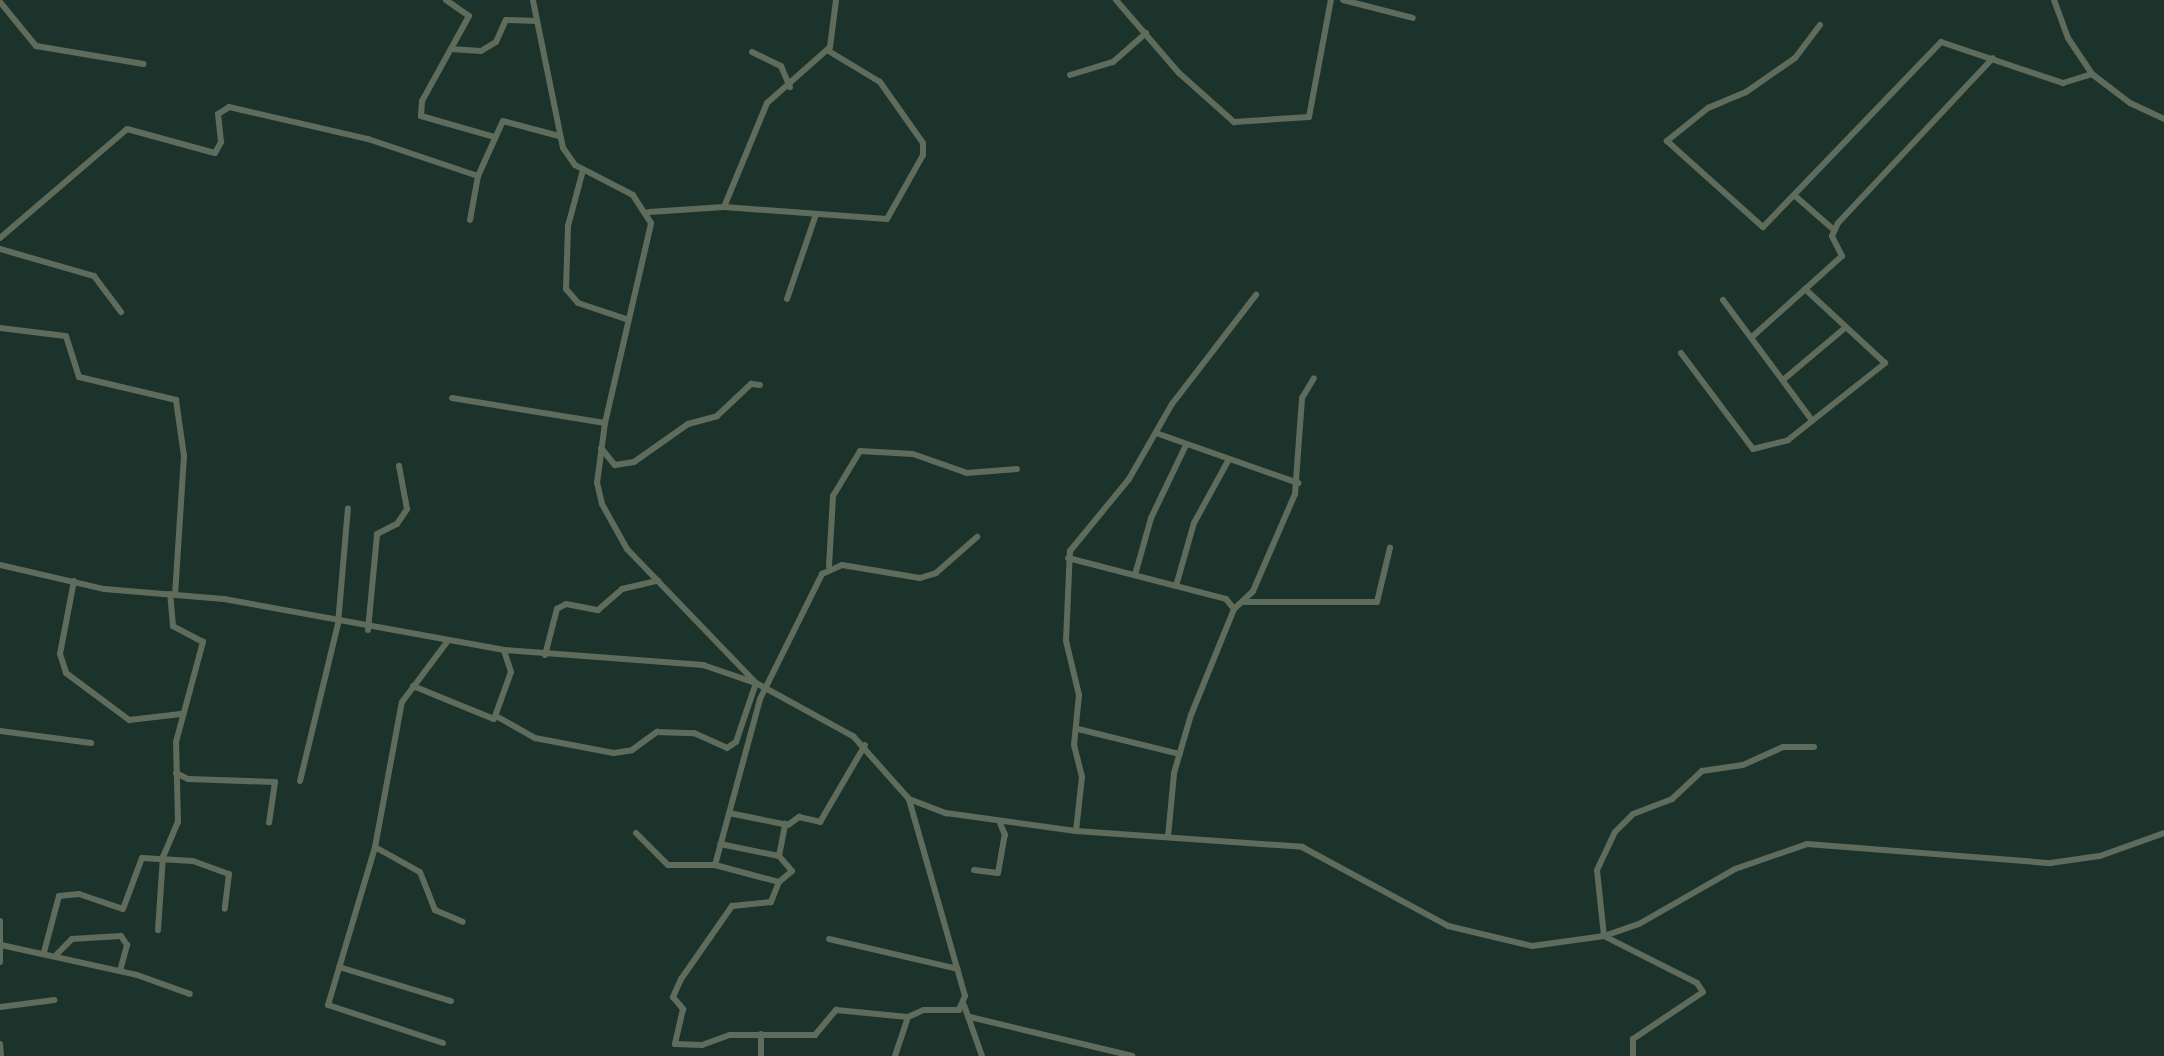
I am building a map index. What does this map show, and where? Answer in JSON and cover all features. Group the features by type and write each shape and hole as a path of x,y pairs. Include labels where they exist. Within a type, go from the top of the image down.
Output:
{"street":[{"path":"446,0 469,16 422,101 421,116 494,136"},
{"path":"533,0 558,136 568,157 583,170 633,195 649,212 649,242 626,319 601,448 597,483 609,523 658,581 756,683 865,745 909,799 958,969 964,1005 982,1056"},
{"path":"724,207 755,124 767,103 790,87 827,50 836,0"},
{"path":"1116,0 1234,122 1304,121 1324,61 1331,0"},
{"path":"1343,0 1413,18"},
{"path":"2054,0 2068,38 2092,74 2130,103 2164,119"},
{"path":"0,2 36,46 144,64"},
{"path":"452,49 481,51 496,42 506,20 537,21"},
{"path":"1820,25 1796,58 1746,92 1708,108 1667,141 1763,227 1941,42 2063,83 2092,74"},
{"path":"1070,75 1113,62 1146,33"},
{"path":"649,212 724,207 885,221 923,155 919,133 880,82 827,50"},
{"path":"752,52 781,66 790,87"},
{"path":"1833,229 1993,58"},
{"path":"0,238 127,129 215,153 221,142 218,114 229,107 368,139 478,176"},
{"path":"470,220 478,176 494,136 507,120 558,136"},
{"path":"583,170 568,226 566,289 578,303 626,319"},
{"path":"1752,337 1842,256 1833,229 1794,195"},
{"path":"787,299 815,217"},
{"path":"0,249 94,276 121,312"},
{"path":"1681,352 1756,451 1788,440 1811,419 1883,368 1846,327 1805,289"},
{"path":"1076,831 1082,778 1074,745 1078,729 1079,695 1066,641 1069,558 1129,479 1156,433 1256,295"},
{"path":"1723,300 1811,419"},
{"path":"1783,380 1846,327"},
{"path":"0,328 66,336 79,377 176,400 184,456 173,626 203,642 181,714 176,773 178,822 163,857 158,930"},
{"path":"1245,602 1298,483 1302,398 1314,378"},
{"path":"601,448 615,465 634,462 688,424 717,416 751,384 761,385"},
{"path":"452,397 605,423"},
{"path":"1156,433 1228,461 1298,483"},
{"path":"1135,575 1151,518 1186,445"},
{"path":"715,865 764,688 829,566 833,496 860,451 913,454 967,472 1017,469"},
{"path":"1176,586 1194,523 1228,461"},
{"path":"368,630 377,534 397,524 407,509 399,466"},
{"path":"300,781 338,624 348,508"},
{"path":"829,566 920,578 936,573 977,537"},
{"path":"1168,838 1180,754 1234,609 1245,602 1377,602 1390,548"},
{"path":"1069,558 1226,599 1234,609"},
{"path":"0,565 74,581 173,594 447,642 545,655 688,662 756,683"},
{"path":"74,581 61,645 66,673 129,719 181,714"},
{"path":"545,655 557,609 566,604 598,610 622,589 658,581"},
{"path":"443,1043 331,1007 339,967 375,848 402,702 447,642"},
{"path":"413,686 489,720 496,716 512,667 504,650"},
{"path":"496,716 535,738 614,753 632,750 657,732 694,733 727,748 736,741 756,683"},
{"path":"1078,729 1180,754"},
{"path":"0,731 91,743"},
{"path":"729,813 785,824 803,817 820,822 865,745"},
{"path":"1604,936 1597,870 1623,822 1672,799 1702,771 1743,765 1783,747 1814,747"},
{"path":"176,773 188,779 275,782 269,823"},
{"path":"909,799 926,806 1000,823 1310,849 1435,920 1489,939 1532,946 1604,936 1662,912 1735,869 1807,844 2050,863 2100,856 2164,833"},
{"path":"914,817 926,806"},
{"path":"974,870 998,873 1005,835 1000,823"},
{"path":"779,856 785,824"},
{"path":"636,833 668,865 715,865 779,882"},
{"path":"720,844 779,856 792,871 779,882 771,902 733,906 673,997 683,1012 676,1044 761,1034 815,1035 836,1010 908,1017 964,1005"},
{"path":"375,848 420,872 435,910 463,922"},
{"path":"44,952 59,896 79,894 122,909 135,889 137,860 163,857 229,874 225,909"},
{"path":"0,921 0,962"},
{"path":"57,954 72,939 121,936 127,944 120,971"},
{"path":"1604,936 1697,983 1703,992 1633,1039 1633,1056"},
{"path":"829,939 958,969"},
{"path":"1,945 57,954 190,994"},
{"path":"339,967 451,1001"},
{"path":"0,1007 55,1000"},
{"path":"895,1056 908,1017"},
{"path":"970,1017 1132,1056"},
{"path":"761,1034 761,1056"},
{"path":"0,1044 1,1056"}]}
